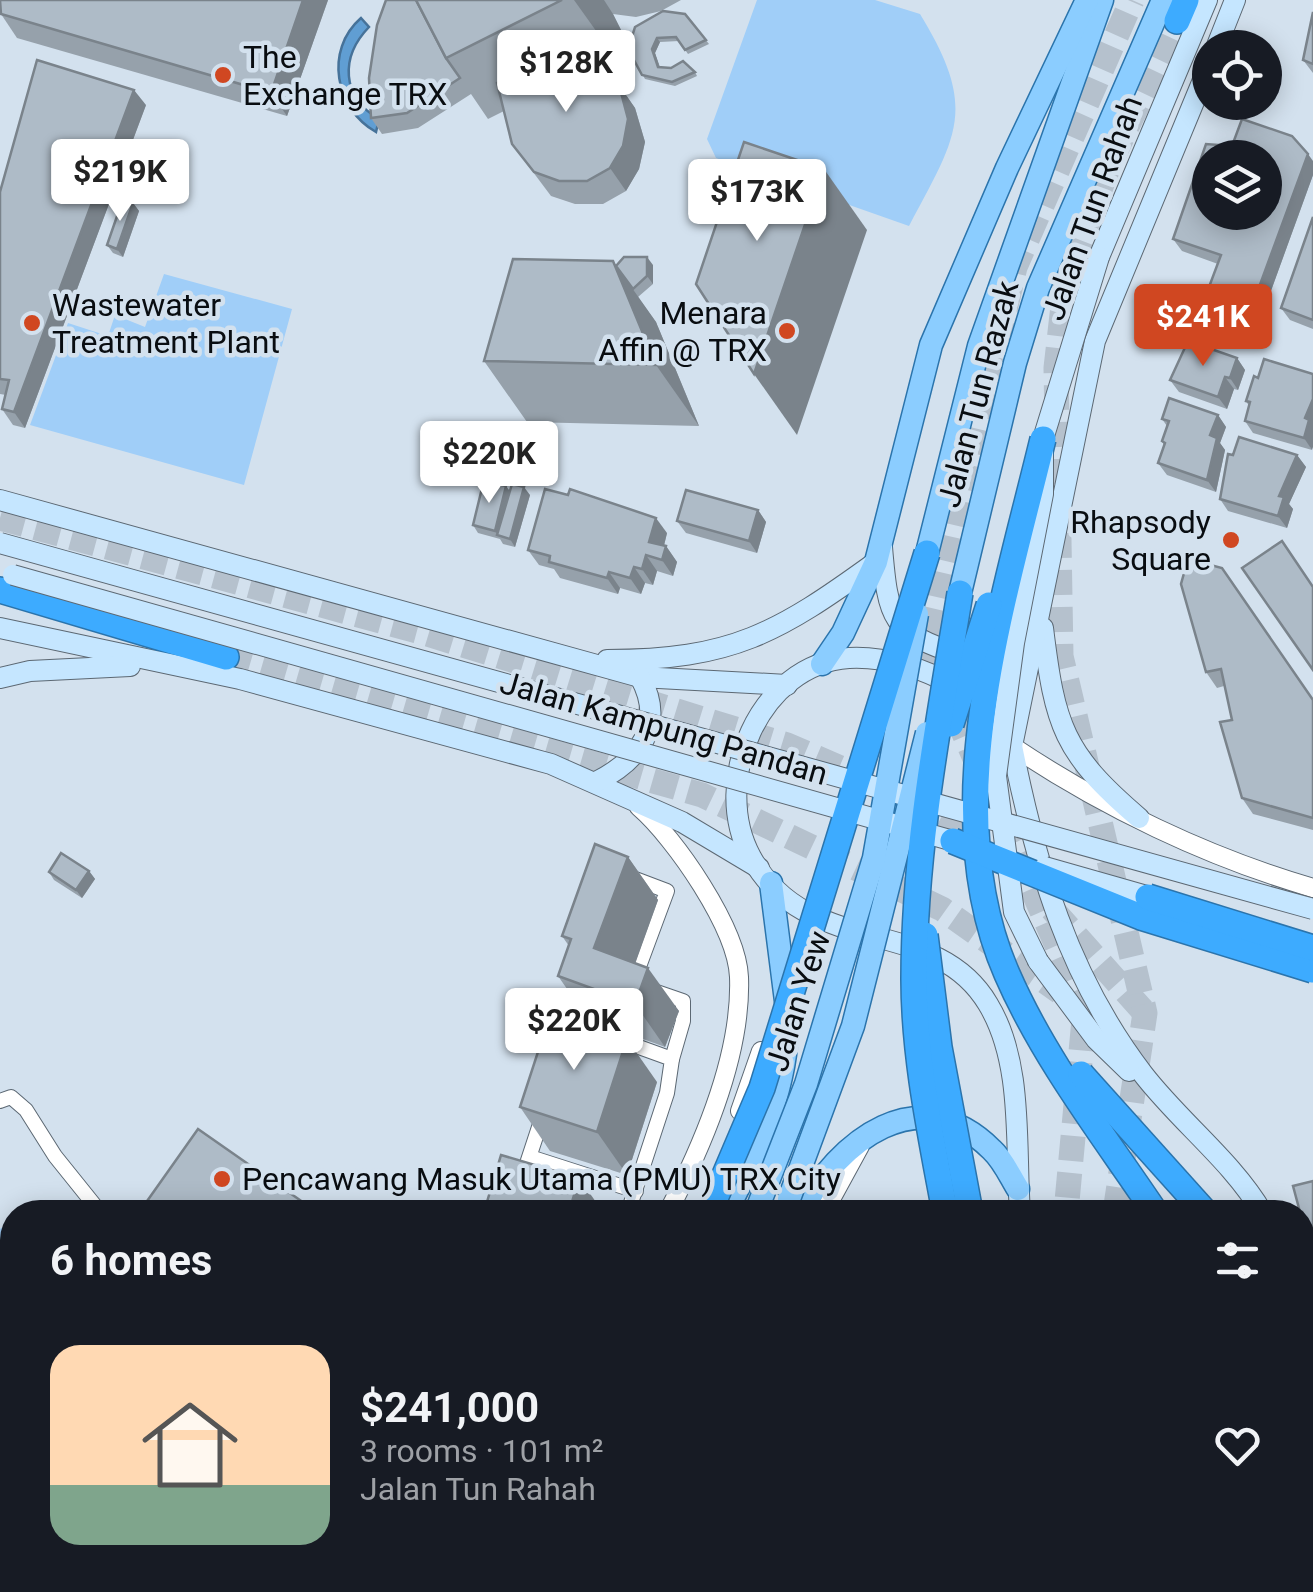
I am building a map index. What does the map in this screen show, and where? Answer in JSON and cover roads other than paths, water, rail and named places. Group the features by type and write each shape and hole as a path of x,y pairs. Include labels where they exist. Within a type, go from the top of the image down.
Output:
{"highway":[{"path":"927,794 982,633 1011,512 1043,440"},
{"path":"972,820 994,658 1043,440"},
{"path":"714,1200 762,1088 927,553"},
{"path":"4,579 226,658"},
{"path":"943,1200 917,1032 917,901 927,794 960,594"},
{"path":"982,633 972,820 985,905 1006,973 1052,1054 1146,1200"},
{"path":"953,841 1141,917 1313,970"},
{"path":"1148,896 1313,948"},
{"path":"917,901 932,968 939,1047 968,1200"},
{"path":"1006,973 1098,1097 1194,1200"}],"main road":[{"path":"732,1200 755,1156 782,1071 787,1038 786,984 766,876 742,828 739,766 757,719 787,686 822,664 843,633 879,553 931,345 1007,168 1087,0"},
{"name":"Jalan Tun Razak","path":"886,804 927,553 979,346 1102,0"},
{"name":"Jalan Tun Rahah","path":"1203,1142 1096,1039 1038,961 1014,912 996,776 1014,643 1043,494 1043,440 1099,256 1207,0"},
{"path":"1223,30 1234,0"},
{"name":"Jalan Tun Razak","path":"906,820 1038,288 1175,7"},
{"path":"1012,746 1095,341 1192,107"},
{"path":"0,500 570,660 640,676 787,686"},
{"name":"Jalan Kampung Pandan","path":"0,543 1313,909"},
{"path":"879,553 895,620 918,641 972,658 1002,650 1045,589"},
{"path":"570,660 671,660 727,650 806,612 879,553"},
{"name":"Jalan Kampung Pandan","path":"4,579 1313,939"},
{"path":"1041,611 1056,712 1070,750 1097,782 1139,818"},
{"path":"0,628 292,692 551,764 682,822 766,876 822,922 923,950 970,981 988,1004 1006,1042 1019,1200"},
{"path":"822,664 874,659 922,668 976,697 1012,746 1064,942 1099,1012 1144,1076 1252,1200"},
{"path":"0,678 30,671 157,664"},
{"path":"596,782 628,763 648,729 652,705 640,676"},
{"name":"Jalan Yew","path":"761,1200 806,1084 843,972 886,804"},
{"name":"Jalan Yew","path":"787,1200 852,1026 906,820"},
{"path":"809,1200 836,1158 868,1132 900,1120 939,1121 968,1132 994,1150 1018,1188"}],"street":[{"path":"1012,746 1079,791 1313,888"},
{"path":"628,797 660,824 719,915 740,975 727,1068 673,1200"},
{"path":"611,891 617,872 667,892 633,984 683,1001 683,1021 667,1093 633,1200"},
{"path":"560,1062 587,966"},
{"path":"701,1200 786,984"},
{"path":"571,1023 588,1029"},
{"path":"605,1035 672,1059"},
{"path":"727,1068 763,1047"},
{"path":"0,1101 11,1097 26,1110 54,1156 90,1200"},
{"path":"514,1200 548,1100"},
{"path":"831,1200 868,1132"},
{"path":"530,1157 636,1191"}],"tunnel":[{"path":"980,770 927,649 1015,267 1132,0"},
{"path":"1117,1200 1145,1013 1061,656 1056,368 1066,279 1110,163 1177,21"},
{"path":"0,518 421,632 787,745 864,778"},
{"path":"226,657 702,795 942,909 1060,992"},
{"path":"908,801 951,825 983,851"},
{"path":"1002,821 1085,1009 1067,1200"},
{"path":"1052,909 1145,1013"}],"place":[{"name":"The Exchange TRX","path":"223,75"},
{"name":"Wastewater Treatment Plant","path":"32,323"},
{"name":"Menara Affin @ TRX","path":"787,331"},
{"name":"Rhapsody Square","path":"1231,540"},
{"name":"Pencawang Masuk Utama (PMU) TRX City","path":"222,1179"}]}
